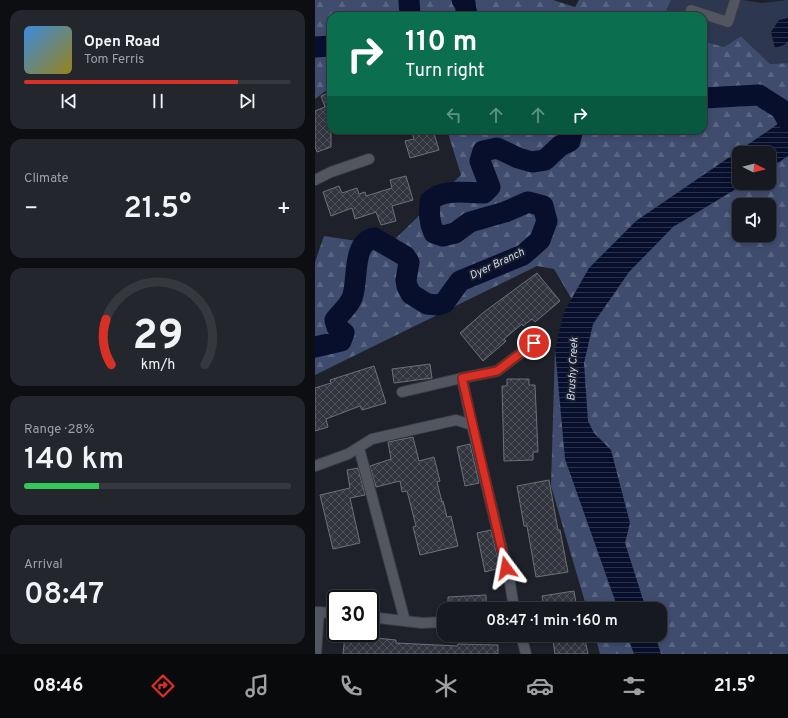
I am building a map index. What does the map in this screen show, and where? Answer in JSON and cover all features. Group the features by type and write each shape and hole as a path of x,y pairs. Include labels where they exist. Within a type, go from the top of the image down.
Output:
{"street":[{"path":"707,15 728,22 735,0"},
{"path":"691,10 697,12"},
{"path":"315,180 331,172 369,159"},
{"path":"402,392 497,371 534,343"},
{"path":"462,378 510,583 512,602"},
{"path":"315,466 349,454 372,439 456,420 472,425"},
{"path":"359,448 405,621"},
{"path":"316,654 317,612 327,613"},
{"path":"379,618 422,623 437,622"},
{"path":"523,642 526,654"}],"shaded area":[{"path":"671,0 742,0 762,3 788,0 788,63 770,64 741,36 724,47 707,42 707,12 666,12"}],"green space":[{"path":"315,0 553,0 575,7 579,0 671,0 666,12 327,12 327,90 315,99"},
{"path":"741,36 770,64 788,63 788,654 600,654 597,642 667,642 667,602 585,602 551,486 555,349 574,303 554,269 537,266 315,375 315,262 324,236 363,242 394,240 461,175 448,134 707,134 707,42 724,47"}],"water":[{"path":"788,18 788,41 784,45 775,48 771,32 779,20"},
{"path":"788,115 788,156 776,164 776,146 746,146"},
{"name":"Brushy Creek","path":"732,155 732,190 734,190 673,227 629,272 593,324 584,363 588,421 594,433 611,450 630,523 625,543 644,602 616,602 565,459 555,349 564,312 589,268 636,221"},
{"path":"630,642 657,642 661,654 634,654"}],"building":[{"path":"327,94 327,134 331,134 331,147 317,152 315,146 315,111 325,107 321,96"},
{"path":"412,134 434,134 439,150 410,158 405,141 414,139"},
{"path":"406,176 413,200 392,206 396,221 381,225 376,212 355,219 352,208 331,216 323,192 339,186 342,193 357,188 359,194 365,192 366,196 392,188 390,180"},
{"path":"537,273 560,301 535,322 532,319 523,326 522,324 504,339 506,341 483,361 460,333 484,312"},
{"path":"430,364 432,378 394,383 392,369"},
{"path":"374,366 386,403 362,410 360,406 326,419 328,427 315,431 315,388 331,383 330,380"},
{"path":"507,379 529,379 529,385 535,385 538,452 533,452 533,460 504,461 502,386 507,386"},
{"path":"413,437 419,461 434,457 440,481 437,482 442,502 443,501 447,517 451,516 458,546 420,555 413,527 416,526 407,491 402,492 400,481 376,487 370,466 391,459 388,442"},
{"path":"470,444 479,483 465,486 457,447"},
{"path":"358,468 365,495 350,498 360,543 333,549 320,495 350,488 347,470"},
{"path":"549,480 558,530 560,530 568,572 536,577 527,526 524,526 517,486"},
{"path":"491,530 500,568 485,572 477,533"},
{"path":"574,591 576,602 543,602 542,596"},
{"path":"486,595 486,602 448,602 448,597"},
{"path":"379,638 396,640 396,643 457,646 458,644 498,645 498,654 343,654 344,642 379,642"},
{"path":"553,642 585,642 588,654 555,654"}],"waterway":[{"path":"409,0 410,12"},
{"path":"462,0 465,3 466,12"},
{"path":"315,47 327,46"},
{"path":"707,98 759,95 781,109 788,121"},
{"name":"Dyer Branch","path":"315,347 341,341 344,333 337,327 335,320 351,301 354,291 359,255 362,247 367,241 374,238 405,256 409,262 406,280 411,294 427,304 438,305 444,303 460,281 523,255 540,240 547,221 543,206 528,202 505,212 470,222 455,233 443,236 434,233 432,229 429,210 430,201 435,197 448,193 484,193 490,187 480,161 483,151 497,148 518,158 532,162 545,160 560,146 570,141 572,134"}],"route":[{"path":"506,568 462,378 497,371 534,343"}]}
